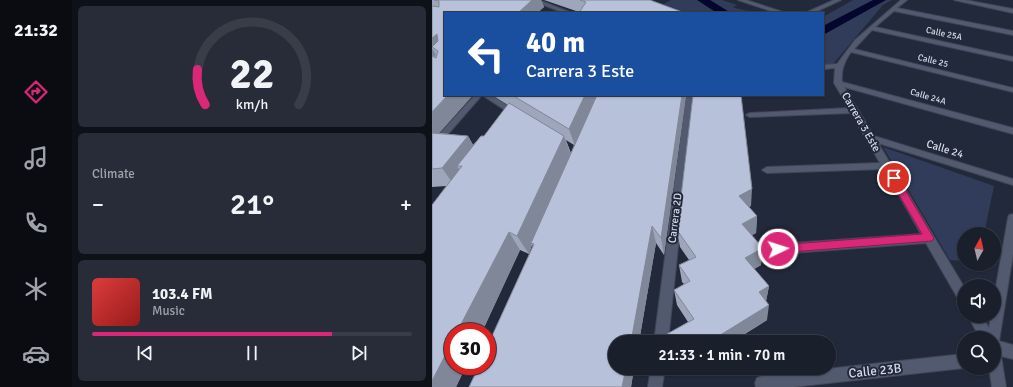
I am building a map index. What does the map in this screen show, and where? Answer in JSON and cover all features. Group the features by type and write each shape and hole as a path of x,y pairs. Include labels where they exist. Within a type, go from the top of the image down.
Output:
{"street":[{"path":"534,0 566,12"},
{"path":"741,0 780,12"},
{"path":"810,12 838,0"},
{"path":"824,67 838,66 850,50 871,28 904,0"},
{"path":"957,0 1013,11"},
{"path":"547,12 552,7"},
{"path":"892,9 1013,33"},
{"name":"Calle 25A","path":"871,28 1013,58"},
{"name":"Calle 25","path":"850,50 1013,90"},
{"name":"Carrera 3 Este","path":"838,66 838,83 957,286"},
{"name":"Calle 24A","path":"838,83 1013,131"},
{"path":"432,147 478,96"},
{"path":"487,96 512,115 527,120"},
{"name":"Carrera 2D","path":"662,335 690,96"},
{"path":"750,115 854,110"},
{"name":"Calle 24","path":"870,138 1013,182"},
{"path":"767,170 887,166"},
{"path":"995,331 1012,226"},
{"path":"778,249 929,238"},
{"path":"1001,349 1013,352"},
{"name":"Calle 23B","path":"762,383 957,362"},
{"path":"655,387 657,375"},
{"path":"997,375 999,387"}],"shaded area":[{"path":"671,0 722,0 737,5 733,7 754,12 670,12 658,7"},
{"path":"853,0 892,0 883,5 828,70 824,70 824,16"},
{"path":"883,147 994,186 985,227 957,227 957,260 950,260"}],"building":[{"path":"434,0 532,0 519,12 444,12 444,96 447,96 432,112 432,56 436,58 438,51 432,47 438,41 437,34 432,38 432,6 439,7 439,1"},
{"path":"580,0 650,0 682,12 580,12 586,2"},
{"path":"514,96 585,96 569,129"},
{"path":"597,96 682,96 661,238 652,226 632,335 608,335 608,375 625,375 622,387 469,387 475,375 496,375 496,327 534,244 531,243"},
{"path":"693,96 741,96 752,189 739,196 757,216 742,224 763,248 745,258 769,286 759,292 769,305 720,335 668,335 694,319 674,290 690,281 679,265 696,257 677,230"},
{"path":"509,103 564,136 517,236 509,232 462,323 444,323 444,358 432,381 432,205 462,166 457,166 481,136 484,136"},
{"path":"432,133 468,136 442,168 432,169"}],"waterway":[{"path":"702,0 723,12"},
{"path":"824,30 881,0"}],"route":[{"path":"778,249 929,238 894,178"}]}
